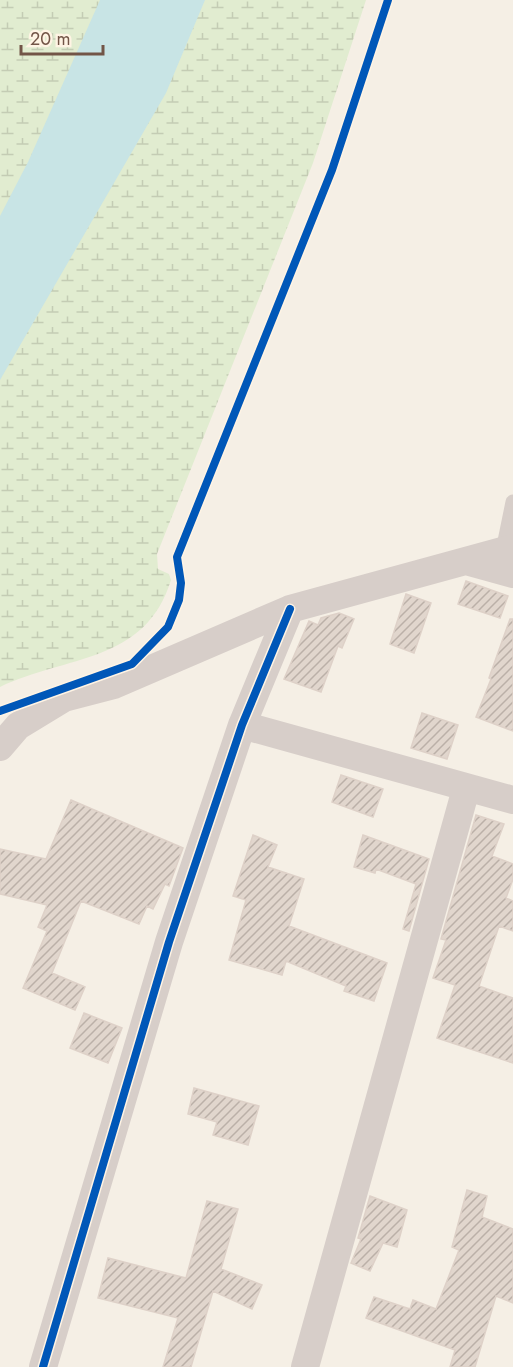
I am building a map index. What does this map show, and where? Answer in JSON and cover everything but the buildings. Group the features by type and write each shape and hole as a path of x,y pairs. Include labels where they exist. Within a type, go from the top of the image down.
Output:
{"street":[{"path":"0,747 18,726 64,699 114,685 290,609 466,561 510,558"},
{"path":"43,1367 169,942 242,725 290,609"},
{"path":"242,725 465,789 513,800"},
{"path":"305,1367 465,789"}],"lane":[{"path":"510,558 513,502"}],"green space":[{"path":"0,0 366,0 313,163 157,554 158,569 169,574 171,580 159,607 143,628 123,642 100,653 0,687"}],"water":[{"path":"100,0 205,0 166,93 0,380 0,216 28,162"}],"cycle path":[{"path":"0,711 132,664 168,627 179,600 181,583 177,557 332,170 388,0"},
{"path":"43,1367 169,942 242,725 290,609"}]}
